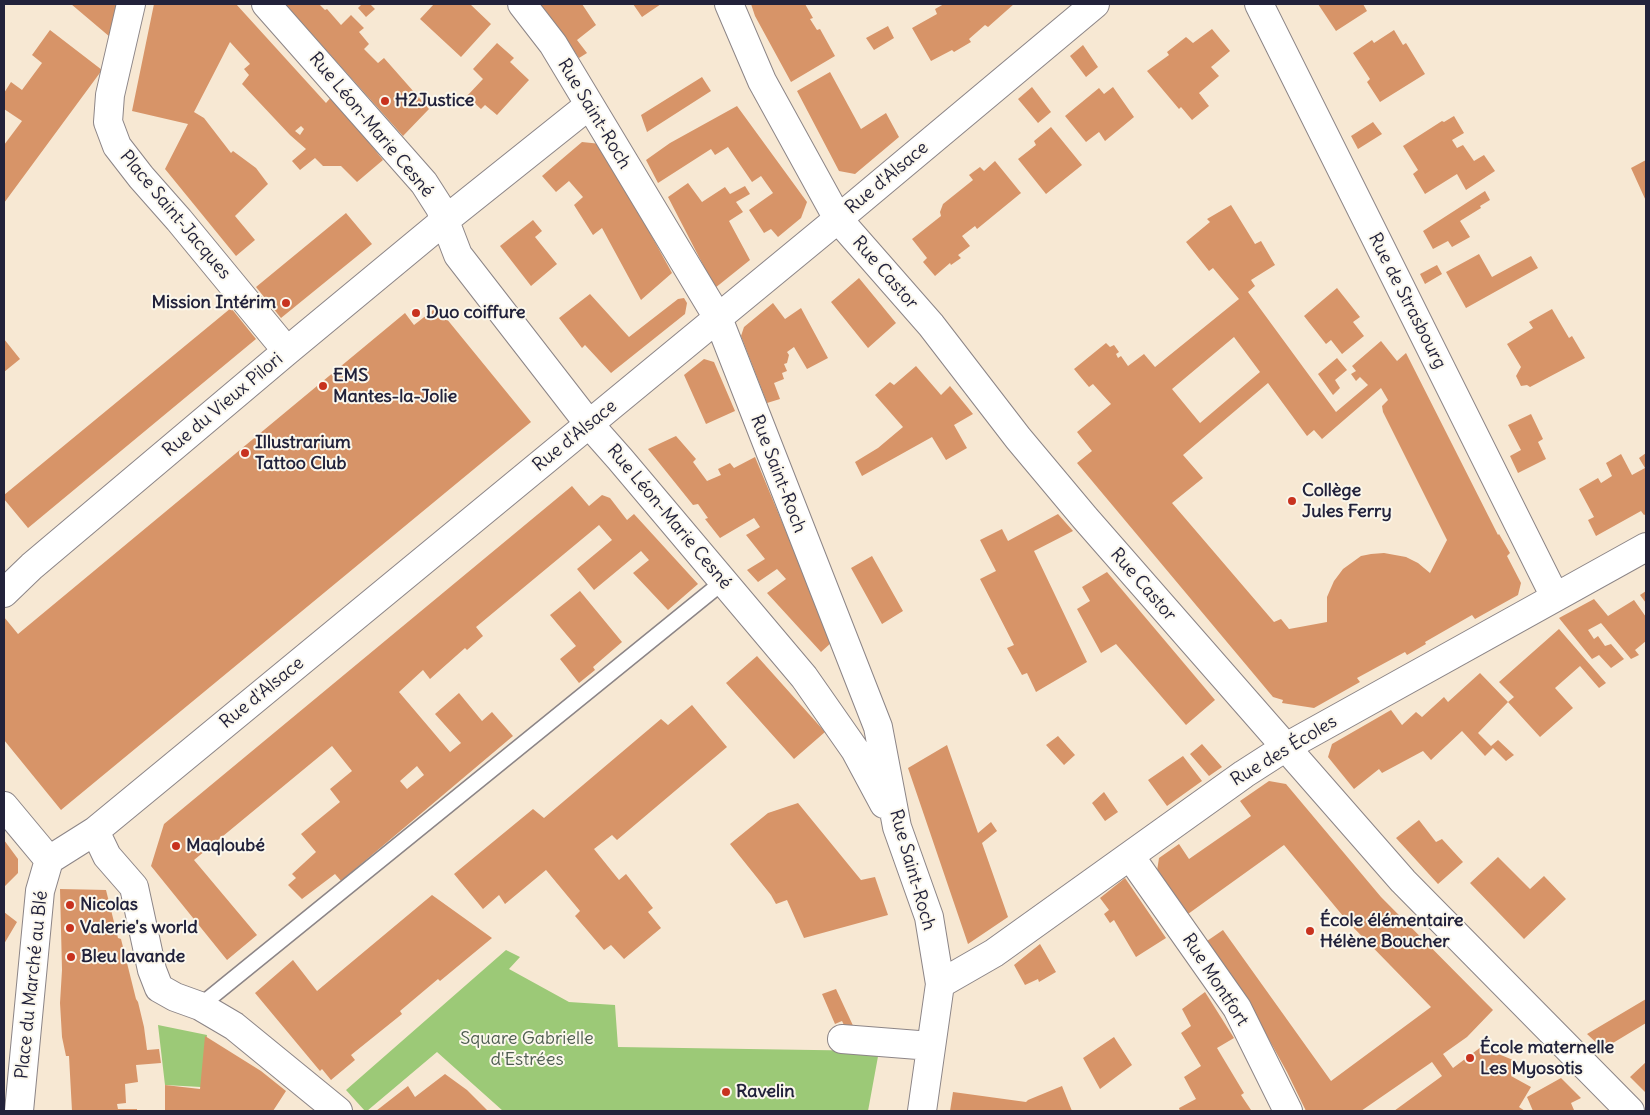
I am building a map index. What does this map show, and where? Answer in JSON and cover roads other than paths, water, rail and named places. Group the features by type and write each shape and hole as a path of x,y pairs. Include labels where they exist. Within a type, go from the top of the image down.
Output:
{"street":[{"name":"Place Saint-Jacques","path":"131,4 110,95 108,122 117,146 141,178 179,220 287,351"},
{"name":"Rue Léon-Marie Cesné","path":"266,4 424,183 442,214 458,255 589,424 804,677 855,750 897,827"},
{"name":"Rue Saint-Roch","path":"522,4 553,44 588,106 718,318 878,728 897,827 928,917 940,984 922,1111"},
{"name":"Rue Castor","path":"729,4 762,81 838,219 931,325 1018,438 1085,518 1403,881 1630,1111"},
{"name":"Rue d'Alsace","path":"49,860 95,831 838,219 1095,4"},
{"name":"Rue de Strasbourg","path":"1259,4 1555,597"},
{"name":"Rue du Vieux Pilori","path":"4,593 32,566 287,351 442,214 588,106"},
{"name":"Rue des Écoles","path":"940,984 994,953 1244,774 1286,747 1646,547"},
{"path":"4,806 49,860"},
{"path":"95,831 108,856 134,887 152,970 159,988 175,997 200,1006 234,1026 338,1111"},
{"name":"Rue Montfort","path":"1130,856 1237,1008 1288,1111"},
{"name":"Place du Marché au Blé","path":"19,1111 40,891 49,860"},
{"path":"842,1039 931,1046"}],"lane":[{"path":"200,1006 724,581"}],"place":[{"name":"H2Justice","path":"385,101"},
{"name":"Mission Intérim","path":"286,303"},
{"name":"Duo coiffure","path":"416,313"},
{"name":"EMS Mantes-la-Jolie","path":"323,386"},
{"name":"Illustrarium Tattoo Club","path":"245,453"},
{"name":"Collège Jules Ferry","path":"1292,501"},
{"name":"Maqloubé","path":"176,846"},
{"name":"Nicolas","path":"70,905"},
{"name":"Valerie's world","path":"70,928"},
{"name":"École élémentaire Hélène Boucher","path":"1310,931"},
{"name":"Bleu lavande","path":"71,957"},
{"name":"École maternelle Les Myosotis","path":"1470,1058"},
{"name":"Ravelin","path":"726,1092"}],"park label":[{"name":"Square Gabrielle d'Estrées","path":"527,1049"}]}
